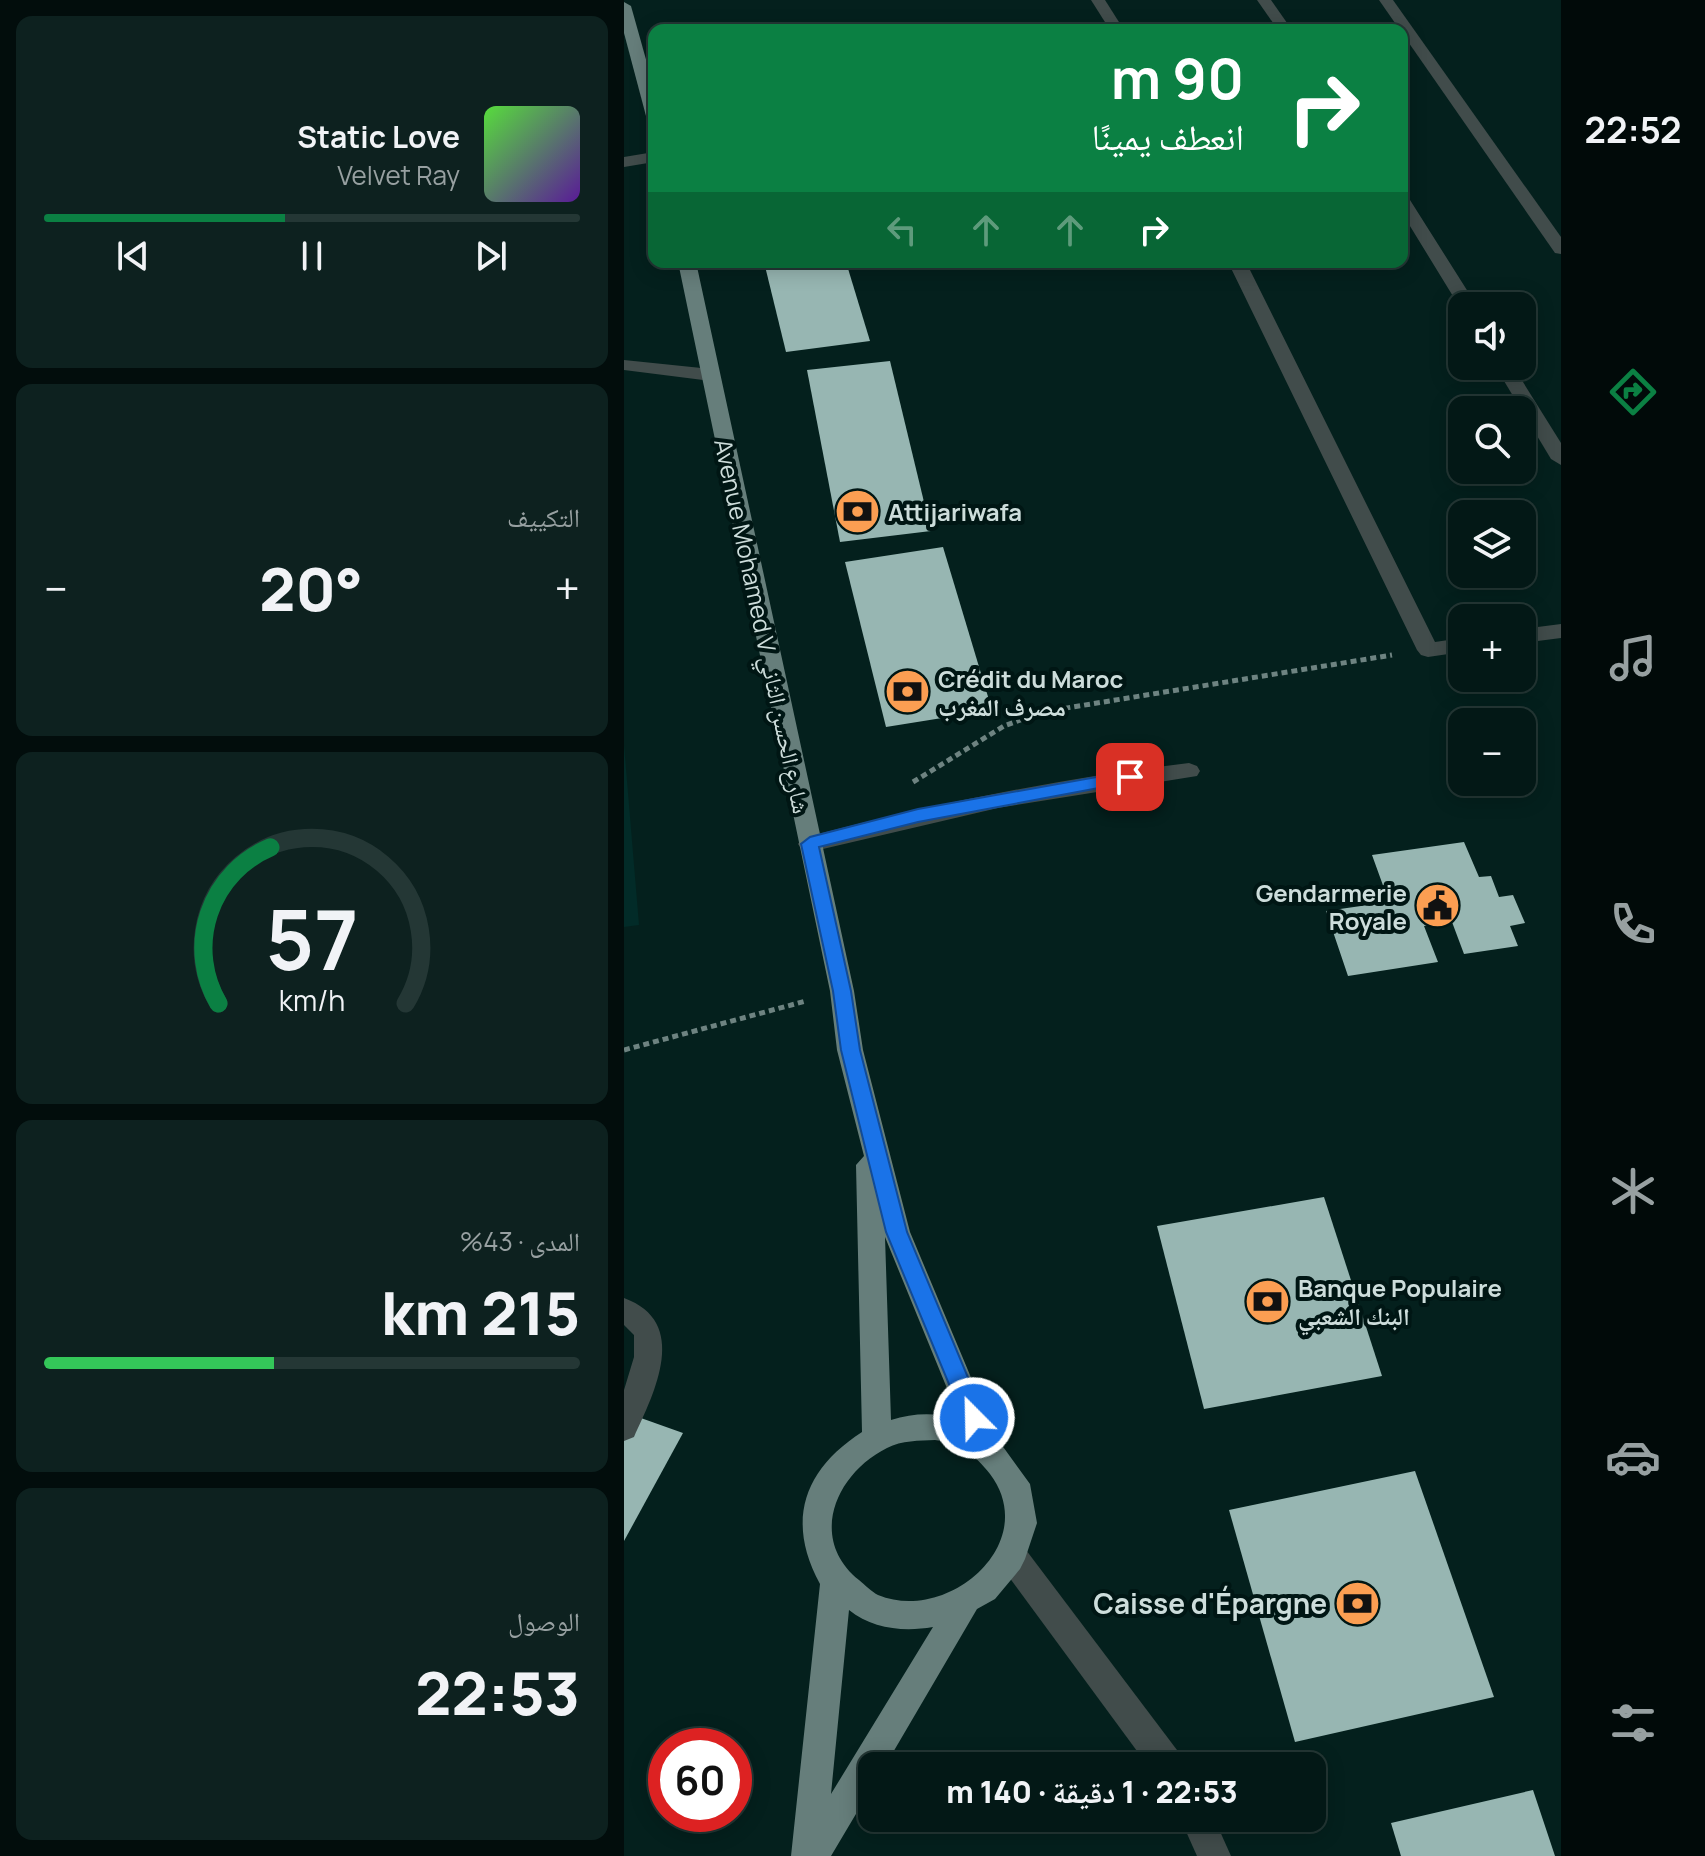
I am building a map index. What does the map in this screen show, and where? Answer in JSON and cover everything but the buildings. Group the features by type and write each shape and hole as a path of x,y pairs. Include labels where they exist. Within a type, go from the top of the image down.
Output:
{"main road":[{"path":"624,6 648,94"},
{"name":"Avenue Mohamed V شارع الحسن الثاني","path":"688,268 842,991 850,1050 896,1232 985,1445"},
{"path":"868,1119 877,1437"},
{"path":"933,1426 961,1432 985,1445 1007,1467 1019,1495 1021,1525 1012,1556 987,1589 964,1604 929,1615 894,1615 861,1603 836,1582 824,1563 818,1543 820,1501 841,1463 877,1437 905,1428 933,1426"},
{"path":"810,1856 836,1582"},
{"path":"810,1856 964,1604"}],"street":[{"path":"1098,0 1113,24"},
{"path":"1264,0 1281,24"},
{"path":"1386,0 1403,24"},
{"path":"1408,31 1561,249"},
{"path":"624,162 648,158"},
{"path":"1408,210 1459,292"},
{"path":"1240,268 1428,650 1448,647"},
{"path":"624,365 711,375"},
{"path":"1513,380 1561,459"},
{"path":"1536,634 1561,631"},
{"path":"810,844 918,816 1130,777 1189,771"},
{"path":"624,1310 639,1318 650,1337 641,1385 624,1428"},
{"path":"1012,1556 1158,1752"},
{"path":"1203,1832 1214,1856"}],"path":[{"path":"905,787 1004,726 1042,712 1428,650"},
{"path":"624,1050 842,991"}],"shaded area":[{"path":"624,745 639,925 624,927"}],"place":[{"name":"Attijariwafa","path":"857,511"},
{"name":"Crédit du Maroc مصرف المغرب","path":"907,692"},
{"name":"Gendarmerie Royale","path":"1438,906"},
{"name":"Banque Populaire البنك الشعبي","path":"1267,1301"},
{"name":"Caisse d'Épargne","path":"1358,1603"}],"route":[{"path":"974,1418 896,1232 850,1050 842,991 810,844 918,816 1130,777"}]}
